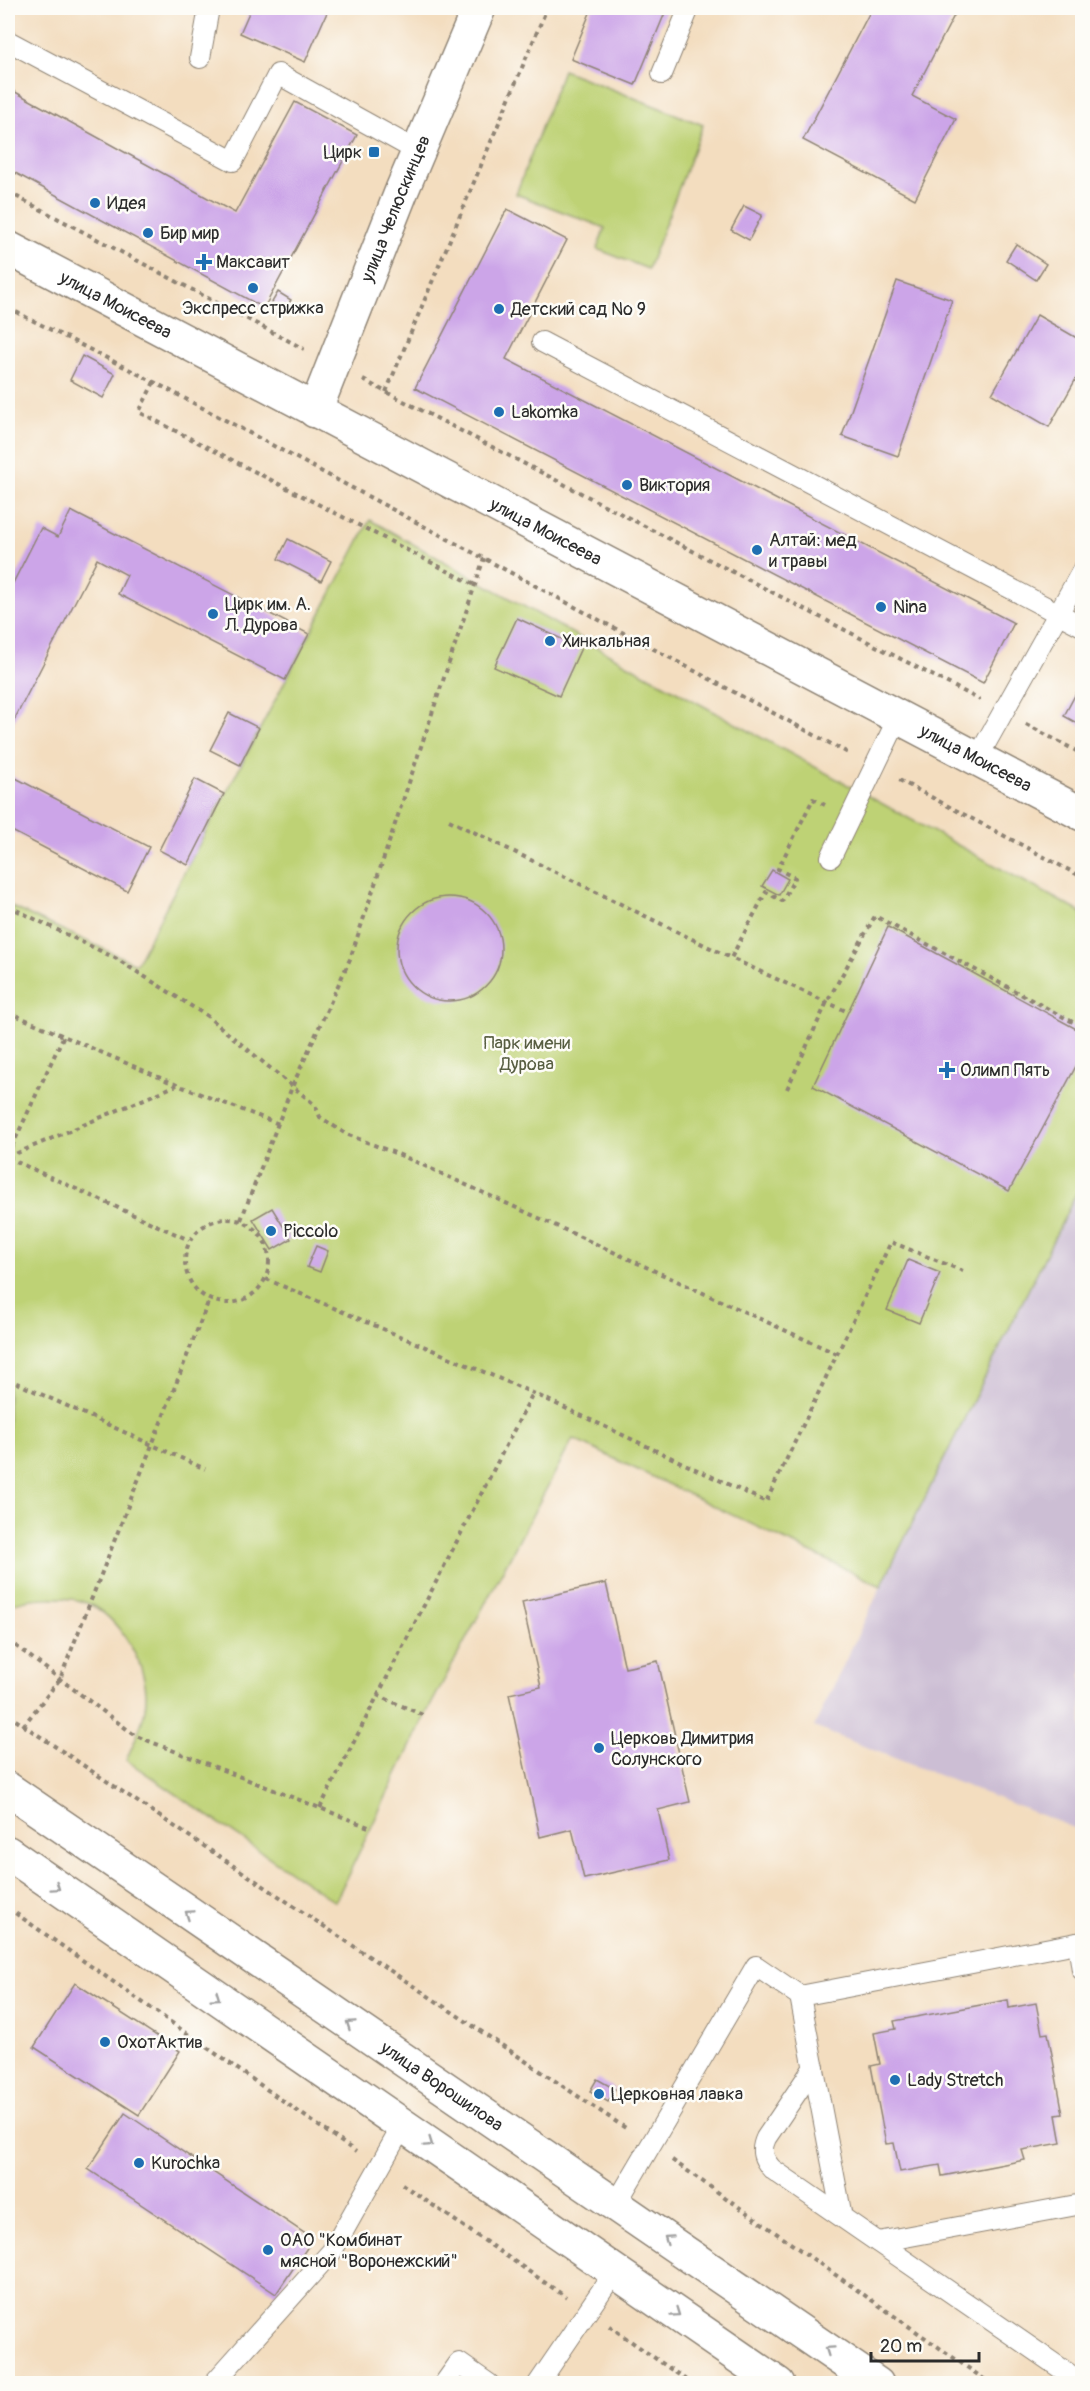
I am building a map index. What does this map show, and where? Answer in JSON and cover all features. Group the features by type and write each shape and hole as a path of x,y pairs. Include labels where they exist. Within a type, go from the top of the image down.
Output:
{"main road":[{"name":"улица Челюскинцев","path":"315,411 402,190 479,8"},
{"name":"улица Моисеева","path":"8,248 1083,813"},
{"name":"улица Ворошилова","path":"8,1790 877,2384"},
{"path":"8,1853 778,2384"}],"lane":[{"path":"200,58 209,8"},
{"path":"662,74 689,8"},
{"path":"8,41 233,161 278,74 419,152"},
{"path":"542,342 1083,626"},
{"path":"978,757 1083,571"},
{"path":"831,857 899,716"},
{"path":"800,1996 1080,1943 1083,1970"},
{"path":"616,2204 756,1966 800,1996 842,2217"},
{"path":"814,2067 766,2138 762,2148 764,2161 772,2169 1083,2383"},
{"path":"213,2384 332,2251 403,2125"},
{"path":"878,2242 1083,2204"},
{"path":"538,2384 615,2271"},
{"path":"444,2384 459,2363 489,2384"}],"path":[{"path":"386,392 547,8"},
{"path":"8,192 334,365 1083,754"},
{"path":"8,308 154,382 1083,878"},
{"path":"154,382 139,412 475,585"},
{"path":"240,1220 292,1087 350,959 484,558"},
{"path":"731,958 766,892 782,901 795,878 778,869 813,799 833,808"},
{"path":"449,820 731,958 848,1012"},
{"path":"8,906 115,958 207,1016 315,1105 320,1117 346,1134 405,1157 837,1354"},
{"path":"788,1089 827,1002 875,916 1083,1027"},
{"path":"8,1012 177,1085 279,1124"},
{"path":"8,1157 64,1035"},
{"path":"8,1157 177,1085"},
{"path":"8,1157 189,1240"},
{"path":"225,1218 240,1220 253,1227 263,1238 268,1251 269,1265 266,1279 258,1290 248,1298 236,1303 222,1304 209,1300 197,1292 184,1268 184,1254 189,1240 198,1228 211,1221 225,1218"},
{"path":"266,1279 533,1393 766,1502 891,1242 963,1271"},
{"path":"23,1726 60,1679 209,1300"},
{"path":"8,1379 205,1469"},
{"path":"320,1808 533,1393"},
{"path":"8,1640 136,1736 371,1828"},
{"path":"377,1695 425,1716"},
{"path":"8,1715 651,2145 991,2384"},
{"path":"8,1908 692,2384"}],"shaded area":[{"path":"1082,1182 1082,1831 814,1727 881,1586"}],"green space":[{"path":"563,70 703,125 648,269 597,249 605,228 516,194"},
{"name":"Парк имени Дурова","path":"370,520 636,669 1082,913 1082,1182 881,1586 573,1439 425,1716 335,1902 126,1760 142,1720 146,1694 141,1668 135,1655 120,1630 110,1619 89,1604 71,1599 26,1600 8,1606 8,905 136,964"}],"building":[{"path":"251,8 329,8 305,62 240,33"},
{"path":"592,8 667,8 635,85 571,59"},
{"path":"872,8 958,8 912,96 956,119 915,199 803,140"},
{"path":"8,88 235,213 295,102 357,135 264,308 8,169"},
{"path":"744,206 762,215 749,240 731,230"},
{"path":"507,209 567,240 506,359 1014,623 983,683 415,388"},
{"path":"1016,244 1046,264 1036,280 1006,260"},
{"path":"897,281 952,300 898,456 842,436"},
{"path":"278,292 291,300 281,317 268,309"},
{"path":"1037,315 1082,341 1082,368 1049,427 992,394"},
{"path":"82,356 115,374 103,398 70,380"},
{"name":"Цирк им. А. Л. Дурова","path":"71,511 309,634 285,680 118,594 127,575 97,559 8,732 8,593 41,528 58,537"},
{"path":"288,539 331,561 321,581 278,559"},
{"path":"517,618 581,648 559,696 494,667"},
{"path":"1082,682 1082,726 1064,716"},
{"path":"229,713 259,728 240,765 210,750"},
{"path":"8,774 149,847 127,891 8,829"},
{"path":"195,779 224,794 188,865 159,850"},
{"path":"772,870 788,879 779,895 762,886"},
{"path":"449,897 469,901 486,912 497,929 501,949 497,969 486,986 469,997 449,1001 429,997 412,986 401,969 397,949 401,929 412,912 429,901"},
{"name":"Олимп Пять","path":"888,927 1082,1032 1082,1055 1009,1191 813,1086"},
{"path":"272,1208 291,1239 272,1250 253,1219"},
{"path":"316,1246 328,1251 320,1272 307,1267"},
{"path":"908,1260 940,1273 919,1323 887,1310"},
{"name":"Церковь Димитрия Солунского","path":"606,1583 625,1668 658,1661 690,1802 658,1810 669,1860 584,1879 572,1829 540,1837 509,1694 541,1687 522,1602"},
{"path":"75,1983 180,2051 139,2115 34,2047"},
{"path":"1008,2000 1009,2008 1036,2003 1042,2034 1048,2033 1063,2114 1056,2115 1061,2143 1022,2150 1025,2160 942,2176 940,2165 900,2172 894,2143 886,2144 871,2066 880,2064 874,2033 896,2029 894,2021"},
{"path":"597,2079 615,2089 608,2102 590,2091"},
{"path":"125,2113 313,2239 276,2294 88,2169"}],"place":[{"name":"Цирк","path":"374,152"},
{"name":"Идея","path":"95,203"},
{"name":"Бир мир","path":"148,233"},
{"name":"Максавит","path":"204,262"},
{"name":"Экспресс стрижка","path":"253,288"},
{"name":"Детский сад № 9","path":"499,309"},
{"name":"Lakomka","path":"499,412"},
{"name":"Виктория","path":"627,485"},
{"name":"Алтай: мед и травы","path":"757,550"},
{"name":"Nina","path":"881,607"},
{"name":"Цирк им. А. Л. Дурова","path":"213,614"},
{"name":"Хинкальная","path":"550,641"},
{"name":"Олимп Пять","path":"947,1070"},
{"name":"Piccolo","path":"271,1231"},
{"name":"Церковь Димитрия Солунского","path":"599,1748"},
{"name":"ОхотАктив","path":"105,2042"},
{"name":"Lady Stretch","path":"895,2080"},
{"name":"Церковная лавка","path":"599,2094"},
{"name":"Kurochka","path":"139,2163"},
{"name":"ОАО \"Комбинат мясной \"Воронежский\"","path":"268,2250"}]}
